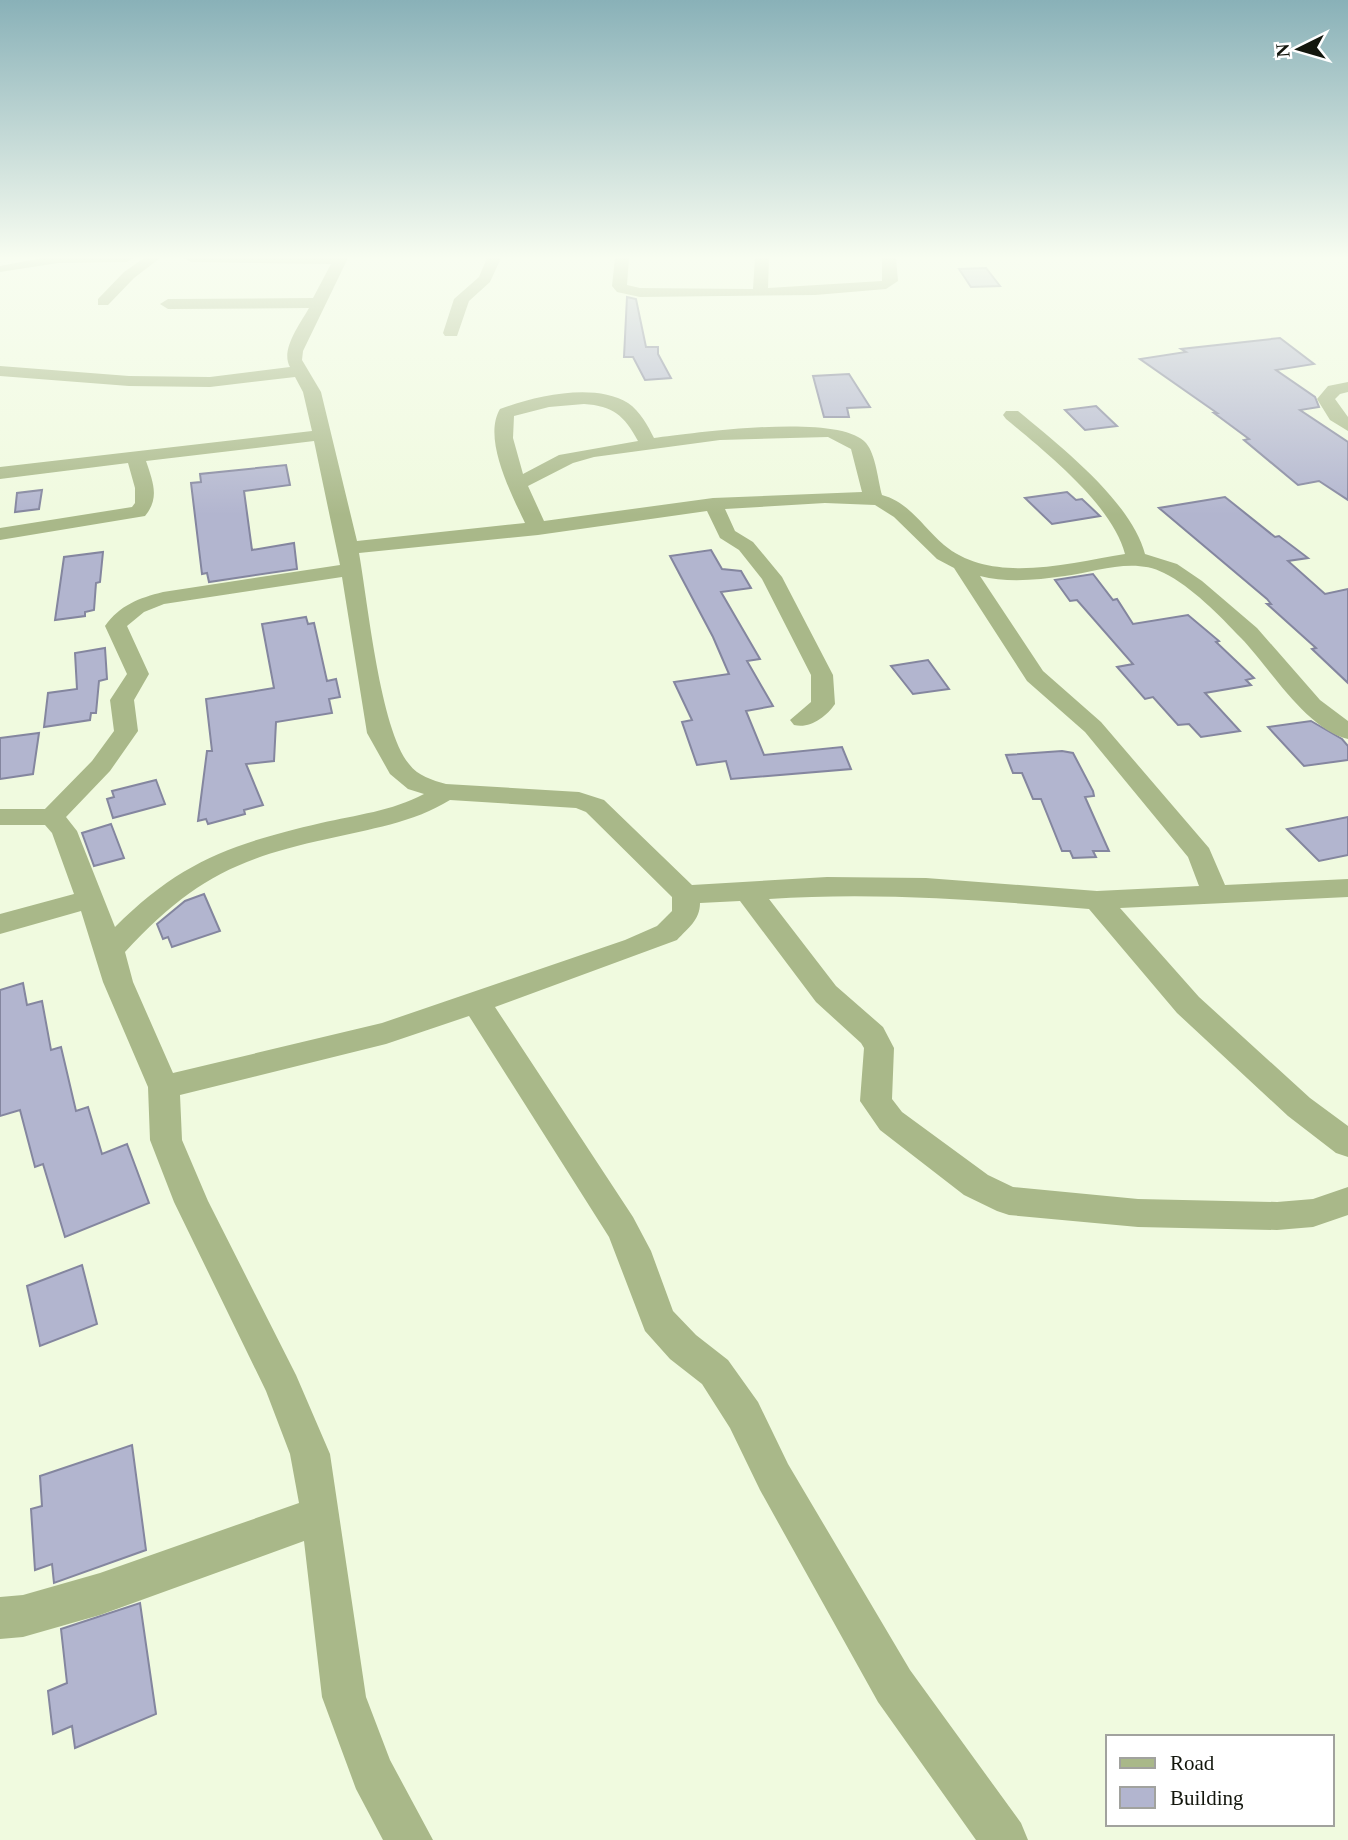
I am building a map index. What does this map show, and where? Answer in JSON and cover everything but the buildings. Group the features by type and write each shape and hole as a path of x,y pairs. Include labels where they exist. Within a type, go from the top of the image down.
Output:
{"street":[{"path":"164,1087 386,1033 599,961 667,933 686,914 686,895 595,806 579,800 445,792 417,784 399,769 379,733 348,548 312,392 294,360 299,344"},
{"path":"0,371 129,381 210,382 300,371"},
{"path":"1348,387 1334,390 1326,399 1336,416 1348,426"},
{"path":"538,530 517,484 502,431 506,413 520,406 605,399 624,408 631,415 649,445"},
{"path":"1012,415 1119,519 1136,546 1136,558"},
{"path":"517,484 579,455 720,435 830,432 845,436 859,446 873,498"},
{"path":"0,473 320,435"},
{"path":"0,534 138,512 145,504 145,488 136,458"},
{"path":"348,548 413,545 538,530 643,512 713,504 873,498 892,506 944,555 978,570 1047,572 1136,558 1170,568 1195,585 1249,633 1312,705 1347,729"},
{"path":"713,504 727,534 746,546 772,577 822,675 823,704 802,720"},
{"path":"961,563 1035,676 1093,727 1200,854 1215,893"},
{"path":"0,817 52,817 101,766 126,731 121,700 138,674 135,655 121,639 116,626 126,613 141,604 163,598 352,569"},
{"path":"110,950 177,886 203,871 280,843 399,816 426,805 445,792"},
{"path":"52,817 64,831 110,950 118,982 164,1087 166,1140 191,1202 283,1387 310,1454 321,1515 344,1697 372,1773 409,1840"},
{"path":"686,895 747,890 926,887 1097,900 1348,888"},
{"path":"747,890 819,982 826,995 872,1035 878,1048 876,1101 891,1121 976,1185 1009,1201 1138,1213 1277,1216 1313,1213 1348,1201"},
{"path":"0,924 51,912 90,898"},
{"path":"1097,900 1188,1005 1299,1107 1348,1144"},
{"path":"476,1002 621,1227 634,1251 658,1320 683,1347 716,1372 744,1415 774,1477 894,1686 1004,1840"},
{"path":"0,1618 23,1616 100,1594 321,1515"}]}
